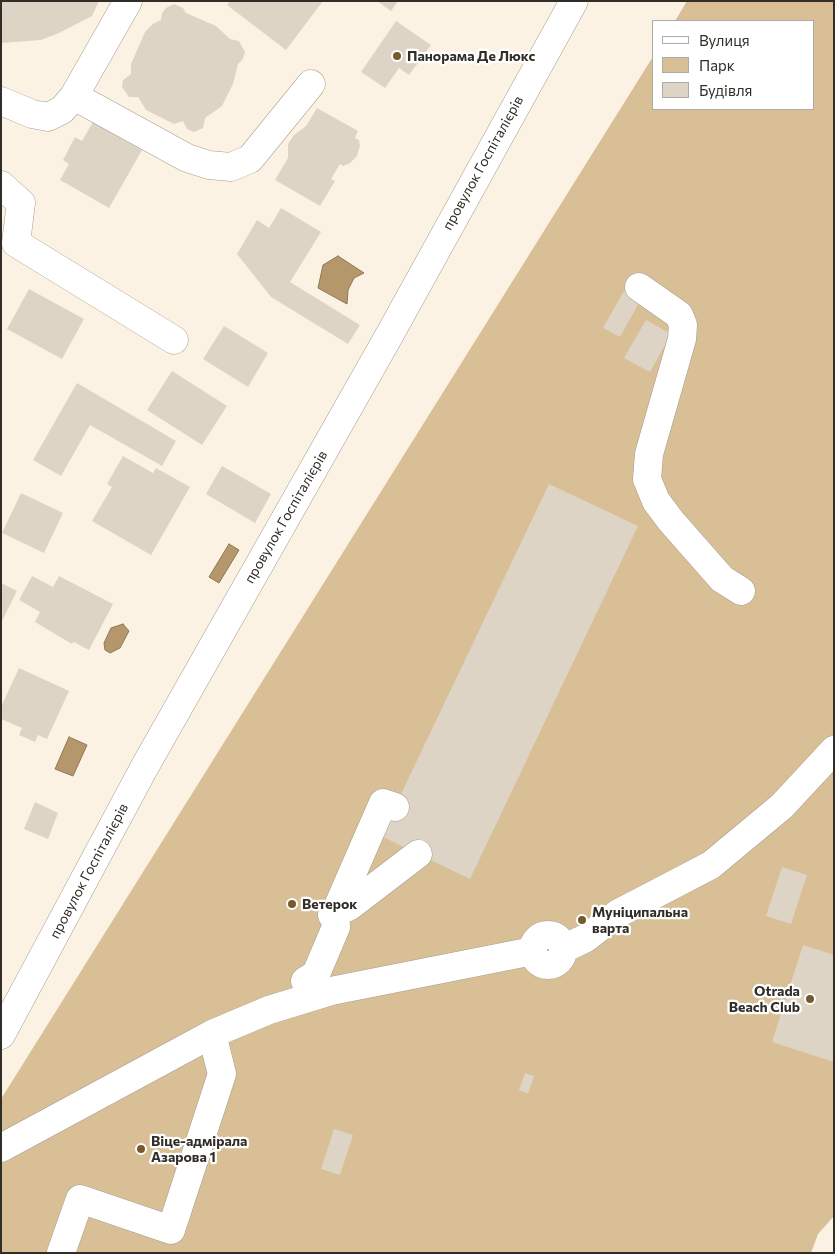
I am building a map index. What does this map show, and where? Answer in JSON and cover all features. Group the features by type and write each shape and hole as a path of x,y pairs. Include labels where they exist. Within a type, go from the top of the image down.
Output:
{"street":[{"path":"1,101 32,114 48,117 62,110 74,96 128,1"},
{"name":"провулок Госпіталієрів","path":"1,1034 144,768 385,342 574,1"},
{"path":"74,96 187,158 209,165 232,167 250,159 311,84"},
{"path":"1,185 21,203 16,243 174,340"},
{"path":"639,287 679,315 684,325 682,339 649,454 647,479 656,501 670,521 722,579 741,591"},
{"path":"1,1148 212,1034 301,990 331,991 533,951 539,963 552,965 562,956 563,949 586,938 617,914 711,864 782,806 834,750"},
{"path":"335,913 383,803 395,808"},
{"path":"301,990 302,968 322,921 350,906 418,854"},
{"path":"61,1253 80,1199 171,1230 222,1074 212,1034"}],"green space":[{"path":"687,1 834,1 834,1216 818,1234 811,1253 1,1253 1,1099 652,58 652,110 815,110 815,20 676,20"}],"shaded area":[{"path":"338,256 364,273 354,278 348,290 347,304 318,288 323,265"},
{"path":"229,544 239,550 219,583 209,577"},
{"path":"123,624 129,631 120,648 110,653 105,650 104,643 111,628"},
{"path":"69,737 87,745 73,776 55,769"}],"building":[{"path":"1,1 99,1 92,16 59,33 41,40 1,43"},
{"path":"230,1 323,1 286,50 227,5"},
{"path":"377,1 398,1 391,11"},
{"path":"174,4 183,8 186,13 216,26 230,39 239,41 245,52 243,59 238,64 233,84 222,106 205,118 203,128 194,132 187,129 183,121 174,124 146,110 138,97 129,97 122,87 123,80 131,74 131,64 145,32 153,24 161,20 162,13 166,8"},
{"name":"Панорама Де Люкс","path":"396,21 431,45 409,75 399,68 385,88 361,72"},
{"path":"317,108 358,131 355,138 359,140 360,146 357,156 350,163 343,166 340,164 331,179 335,181 320,206 275,180 288,158 288,144 294,135 306,126"},
{"path":"93,122 142,150 109,208 60,180 69,164 63,160 75,137 82,141"},
{"path":"281,208 321,232 290,282 360,325 348,344 271,297 237,254 257,220 269,228"},
{"path":"29,289 84,319 62,359 7,329"},
{"path":"624,291 640,301 620,337 603,328"},
{"path":"646,320 671,334 650,372 624,358"},
{"path":"224,326 268,353 248,387 203,359"},
{"path":"172,371 227,406 202,445 147,410"},
{"path":"77,383 176,441 162,466 90,425 61,476 33,460"},
{"path":"123,456 153,473 156,468 190,487 151,555 92,521 112,487 107,484"},
{"path":"222,466 271,494 255,523 206,494"},
{"path":"549,484 638,526 470,879 381,836"},
{"path":"21,493 63,513 44,553 2,533"},
{"path":"32,576 53,587 59,576 113,604 89,650 74,642 72,644 35,622 40,612 19,600"},
{"path":"1,583 17,591 1,623"},
{"path":"19,668 69,691 47,739 38,735 35,742 19,735 22,728 1,719 1,707"},
{"path":"35,802 58,813 48,839 24,829"},
{"path":"782,867 807,875 791,924 766,916"},
{"name":"Муніципальна варта","path":"579,914 588,917 585,926 576,923"},
{"name":"Otrada Beach Club","path":"803,945 834,955 834,1062 772,1042"},
{"path":"525,1073 534,1076 528,1094 519,1090"},
{"path":"334,1129 353,1135 340,1175 321,1169"}],"place":[{"name":"Панорама Де Люкс","path":"397,56"},
{"name":"Ветерок","path":"292,904"},
{"name":"Муніципальна варта","path":"582,920"},
{"name":"Otrada Beach Club","path":"810,999"},
{"name":"Віце-адмірала Азарова 1","path":"141,1149"}]}
